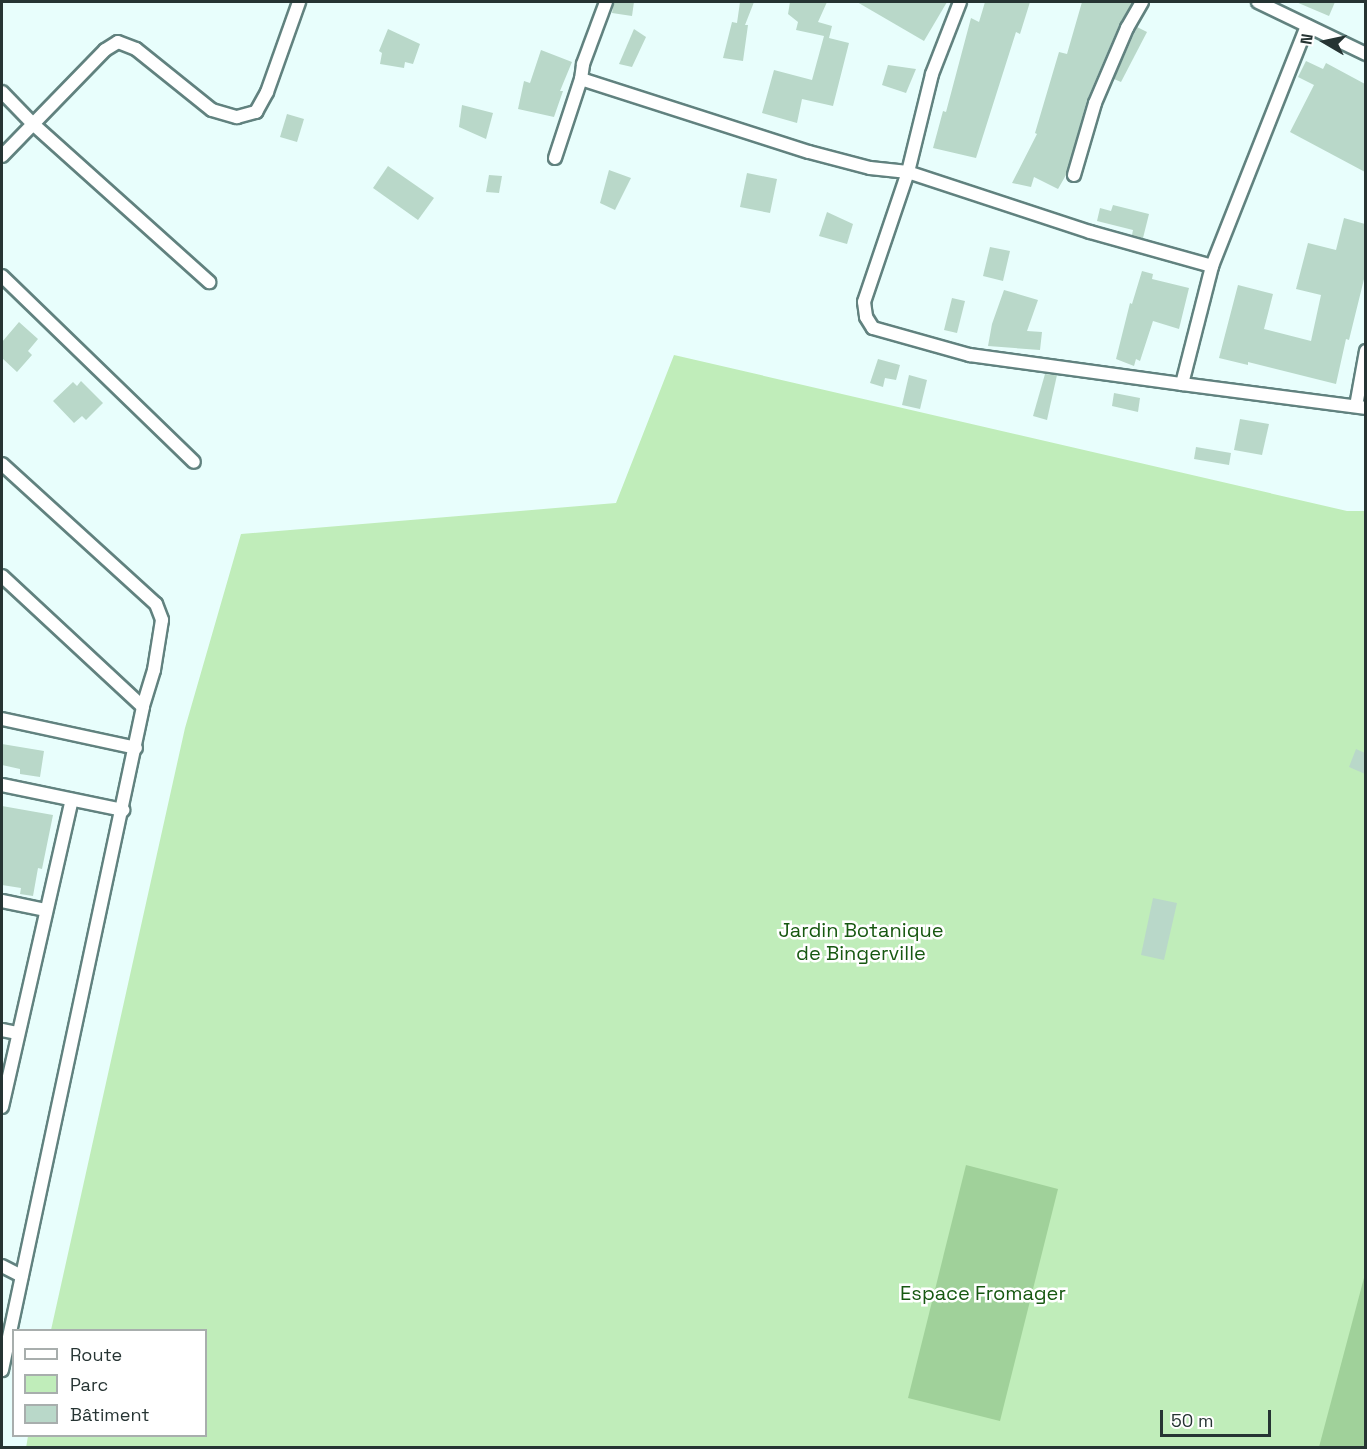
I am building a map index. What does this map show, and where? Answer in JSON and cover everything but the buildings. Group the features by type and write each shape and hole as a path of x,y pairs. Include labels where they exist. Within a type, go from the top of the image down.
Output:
{"street":[{"path":"2,156 105,50 118,42 136,50 212,110 237,117 256,112 267,92 299,2"},
{"path":"555,158 581,79 583,64 606,2"},
{"path":"960,2 932,74 908,172 864,303 866,317 873,328 970,355 1361,407 1365,351"},
{"path":"1074,175 1095,103 1127,28 1142,2"},
{"path":"1258,2 1365,54"},
{"path":"1182,384 1212,266 1307,26"},
{"path":"581,79 809,152 870,168 908,172 1090,232 1212,266"},
{"path":"2,92 33,124 209,282"},
{"path":"2,276 194,462"},
{"path":"2,464 156,604 162,620 154,670 143,707 123,810 2,1370"},
{"path":"2,576 143,707"},
{"path":"2,719 136,748"},
{"path":"2,785 123,810"},
{"path":"2,1107 72,800"},
{"path":"2,901 46,910"},
{"path":"2,1030 18,1033"},
{"path":"2,1266 22,1276"}],"green space":[{"name":"Jardin Botanique de Bingerville","path":"674,355 1347,511 1365,511 1365,1447 26,1448 28,1437 207,1437 207,1329 51,1329 185,728 241,534 616,503"},
{"name":"Espace Fromager","path":"966,1165 1058,1189 1000,1421 908,1398"},
{"path":"1365,1274 1365,1447 1319,1447"}]}
